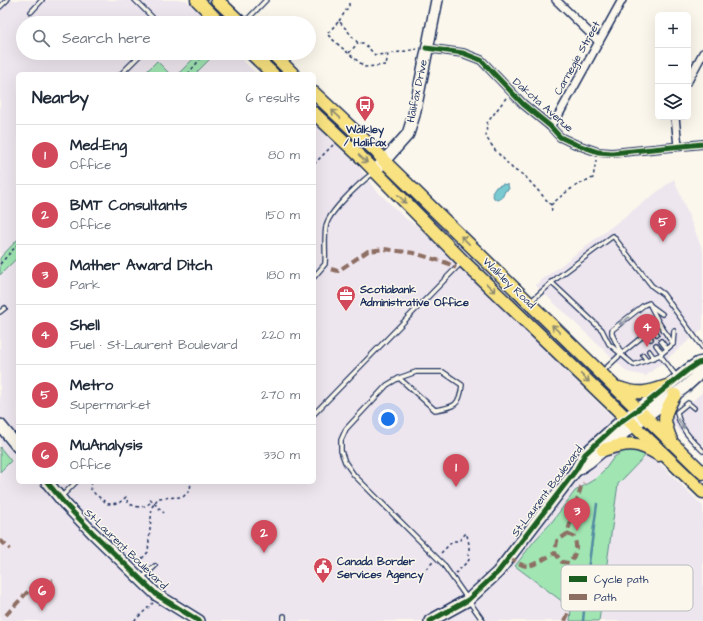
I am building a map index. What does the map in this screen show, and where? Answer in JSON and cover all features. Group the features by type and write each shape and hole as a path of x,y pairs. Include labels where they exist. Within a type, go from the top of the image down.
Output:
{"main road":[{"path":"197,0 213,16"},
{"path":"217,0 234,16"},
{"path":"258,60 271,72"},
{"path":"279,60 291,72"},
{"name":"Walkley Road","path":"316,95 377,152 384,161 703,473"},
{"name":"Walkley Road","path":"316,115 375,171 463,261 703,492"},
{"path":"522,318 531,304"},
{"path":"614,386 633,393 671,390 664,416 666,428 672,443"},
{"path":"603,450 620,445 639,445 647,448 675,465"}],"street":[{"name":"Halifax Drive","path":"375,171 408,134 414,115 422,48 437,0"},
{"path":"556,0 599,42"},
{"name":"Carnegie Street","path":"550,126 558,116 622,0"},
{"name":"Dakota Avenue","path":"422,48 463,53 481,60 523,104 550,126 560,137 598,152 612,153 703,144"},
{"path":"691,76 703,54"},
{"path":"675,120 678,146"},
{"name":"St-Laurent Boulevard","path":"671,390 678,378 698,363 703,362"},
{"name":"St-Laurent Boulevard","path":"430,621 468,600 498,572 576,470 585,454 671,390 695,378 703,369"},
{"name":"St-Laurent Boulevard","path":"576,470 589,462 603,450 630,421"},
{"path":"0,425 16,441"},
{"name":"St-Laurent Boulevard","path":"49,484 93,533 158,595 199,621"}],"lane":[{"path":"0,7 7,0"},
{"path":"30,12 42,0"},
{"path":"135,0 151,16"},
{"path":"249,16 266,0"},
{"path":"123,72 135,60"},
{"path":"316,274 325,264 326,225 328,218 351,193 375,171"},
{"path":"531,304 551,282 613,236 652,286 663,294 703,348"},
{"path":"316,412 463,261"},
{"path":"551,282 602,330 609,344 634,365 654,358 673,344 674,331"},
{"path":"621,354 612,334 612,330 644,305 649,303 662,314"},
{"path":"651,305 659,323 673,344"},
{"path":"0,312 5,308"},
{"path":"600,373 659,323"},
{"path":"652,328 656,334"},
{"path":"647,333 651,339"},
{"path":"640,339 644,344"},
{"path":"661,341 667,349"},
{"path":"634,344 638,349"},
{"path":"656,345 678,378"},
{"path":"649,351 654,358"},
{"path":"643,355 647,360"},
{"path":"399,378 435,410 452,407 461,397 462,385 443,372 416,372 399,378 387,385 346,429 341,440 341,451 345,462 354,475 443,564 483,621"},
{"path":"694,408 688,403 678,412 678,421 691,439 703,451"},
{"path":"60,498 74,484"},
{"path":"141,579 155,566"},
{"path":"284,616 284,621"}],"path":[{"path":"349,0 349,6 339,21 327,34 343,50 349,53 365,67 386,65 388,54"},
{"path":"339,21 358,42 364,43 375,55 422,48"},
{"path":"349,53 358,42"},
{"path":"190,72 199,60"},
{"path":"511,92 487,123 486,137 495,150 514,170 524,175 551,205 552,211"},
{"path":"316,162 335,142"},
{"path":"551,205 580,183 593,178 598,152"},
{"path":"0,264 16,246"},
{"path":"91,484 90,488 95,494 108,504 119,503 126,497 128,503 135,507 142,507 158,498 183,497 190,490 191,484"},
{"path":"150,499 164,514"},
{"path":"136,565 148,552 153,502"},
{"path":"422,573 453,541 459,540 466,533 469,540 469,560 451,577"},
{"path":"134,621 149,608 158,595"}],"shaded area":[{"path":"0,0 186,0 203,16 16,16 16,60 242,60 255,72 16,72 16,484 316,484 316,126 359,167 374,188 405,218 417,226 465,272 703,506 703,621 0,621"},
{"path":"674,179 703,251 703,329 646,376 627,372 535,285"},
{"path":"703,392 703,456 669,420"}],"green space":[{"path":"192,60 209,60 197,72 180,72"},
{"path":"157,61 168,72 146,72"},
{"path":"16,241 16,259 0,275 0,258"},
{"path":"0,447 11,461 0,472"},
{"path":"626,450 638,451 646,455 618,484 607,565 561,565 561,600 515,566 535,540 551,523 575,491 595,479 614,457"},
{"path":"571,611 600,611 599,621 570,621"}],"water":[{"path":"503,184 508,185 509,189 505,191 502,198 497,200 494,198 492,193 496,187"}],"waterway":[{"path":"589,565 597,504"},
{"path":"583,621 584,611"}],"marked path":[{"path":"331,269 338,271 368,251 384,249 414,253 447,263 456,268"},
{"path":"567,534 574,537 576,544 575,554 569,563 562,562 555,553 557,541 567,534 581,487 584,483"},
{"path":"0,540 10,549"},
{"path":"509,557 522,565 529,566 555,553"},
{"path":"6,615 35,584 53,580"},
{"path":"565,621 569,611"}],"cycle path":[{"path":"426,48 463,53 481,60 523,104 550,126 560,137 598,152 612,153 703,144"},
{"path":"430,621 468,600 498,572 576,470 585,454 619,423 689,369 698,363 703,362"},
{"path":"49,484 65,504 93,533 157,595 199,621"}],"place":[{"name":"Walkley / Halifax","path":"365,122"},
{"name":"Metro","path":"663,242"},
{"name":"Scotiabank Administrative Office","path":"346,312"},
{"name":"Shell","path":"647,347"},
{"name":"Med-Eng","path":"456,487"},
{"name":"Mather Award Ditch","path":"577,531"},
{"name":"BMT Consultants","path":"264,553"},
{"name":"Canada Border Services Agency","path":"323,584"},
{"name":"MuAnalysis","path":"42,611"}]}
